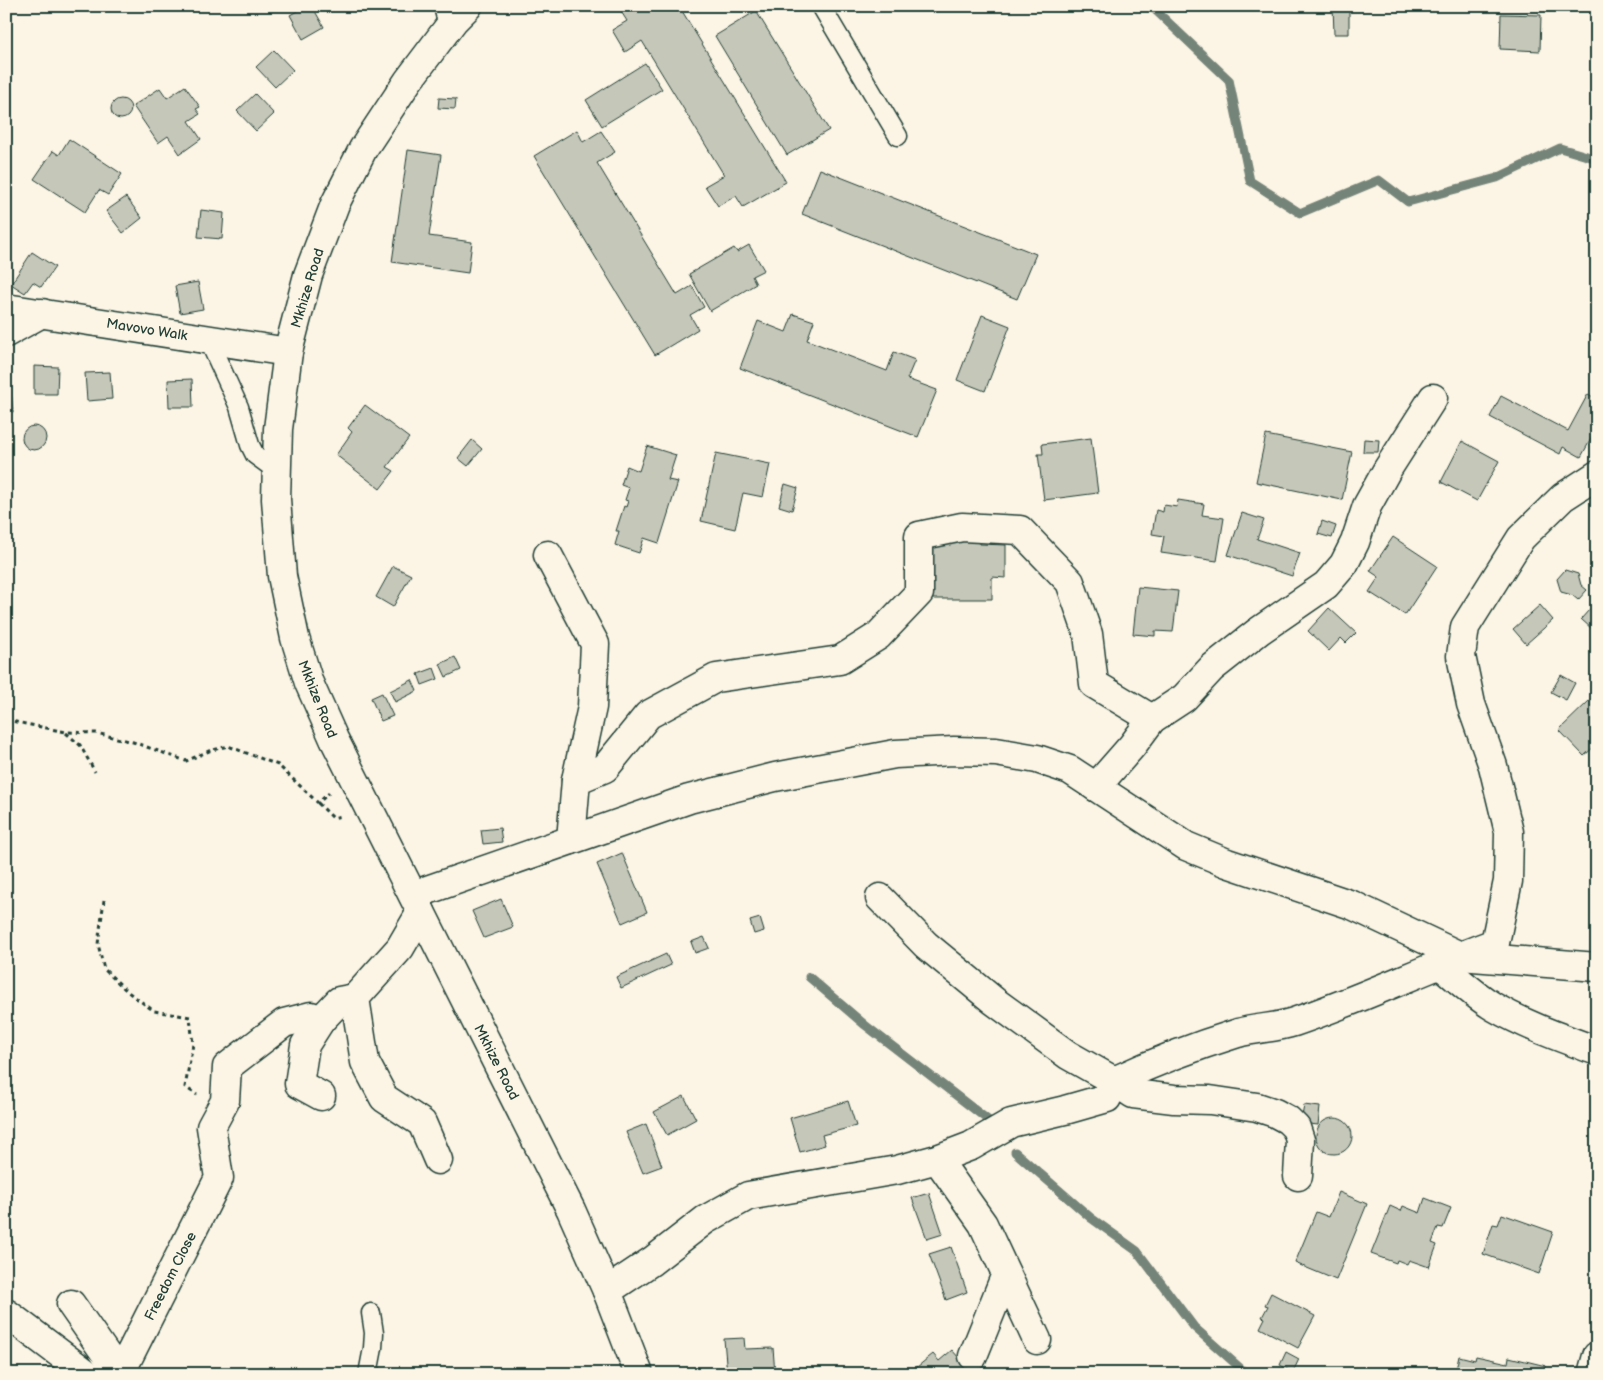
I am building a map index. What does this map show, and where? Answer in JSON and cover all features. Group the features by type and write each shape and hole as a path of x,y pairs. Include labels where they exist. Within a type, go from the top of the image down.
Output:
{"street":[{"name":"Mkhize Road","path":"468,6 446,17 364,150 335,204 308,275 288,352 278,429 276,499 282,576 295,638 309,684 351,774 571,1210 608,1291 639,1374"},
{"name":"Mavovo Walk","path":"6,308 288,352"},
{"path":"6,332 42,313"},
{"path":"1096,787 1132,746 1152,719 1184,698 1212,668 1258,631 1326,585 1344,564 1355,542 1367,506 1387,470 1433,398"},
{"path":"608,1291 705,1220 748,1196 897,1170 936,1159 971,1146 1011,1123 1107,1098 1114,1081 1143,1067 1240,1033 1292,1023 1496,943 1508,881 1509,832 1493,766 1469,694 1461,656 1465,626 1521,538 1563,497 1597,475"},
{"path":"576,780 605,768 648,715 716,678 840,660 878,636 919,592 919,536 962,527 1020,530 1070,582 1088,634 1094,684 1152,719"},
{"path":"548,555 595,644 592,707 576,780 571,840"},
{"path":"321,1096 299,1084 305,1045 321,1020 339,1001 355,998 400,948 417,904 571,840 689,799 775,777 895,754 954,751 996,752 1037,759 1070,770 1186,846 1227,863 1352,904 1450,960 1473,993 1494,1007 1534,1027 1597,1051"},
{"path":"880,898 926,945 994,1001 1068,1055 1133,1094 1174,1099 1210,1100 1257,1107 1288,1120 1296,1128 1300,1147 1298,1176"},
{"path":"1450,960 1597,967"},
{"path":"355,998 365,1062 384,1098 422,1123 438,1160"},
{"path":"220,1112 225,1101 227,1067 284,1023 311,1016 321,1020"},
{"name":"Freedom Close","path":"120,1374 219,1178 211,1127 220,1112"},
{"path":"936,1159 983,1224 1037,1340"},
{"path":"973,1356 1006,1274"},
{"path":"72,1304 112,1363 112,1374"},
{"path":"6,1313 88,1374"},
{"path":"1592,1374 1597,1356"}],"lane":[{"path":"821,6 898,136"},
{"path":"208,339 239,407 250,445 255,455 277,470"},
{"path":"368,1374 374,1348 371,1313"}],"path":[{"path":"6,720 66,732 96,733 133,742 186,762 209,751 228,746 278,765 318,803 351,774"},
{"path":"66,732 80,745 95,772"},
{"path":"104,900 98,944 104,969 128,992 154,1011 190,1017 193,1044 185,1087 220,1112"}],"building":[{"path":"306,6 312,6 324,27 303,39 290,15"},
{"path":"627,6 679,6 786,182 743,207 736,196 718,206 705,186 724,175 642,41 625,52 612,30 627,21 620,10"},
{"path":"1333,6 1349,6 1349,34 1334,34"},
{"path":"756,11 829,130 787,155 715,36"},
{"path":"1501,14 1541,15 1540,51 1500,49"},
{"path":"274,50 293,70 275,87 256,67"},
{"path":"645,63 662,89 602,126 586,100"},
{"path":"185,86 200,107 196,109 200,114 189,121 201,139 180,154 168,136 158,143 133,106 160,88 167,98"},
{"path":"255,94 274,114 256,131 237,111"},
{"path":"439,98 456,99 455,109 438,108"},
{"path":"121,99 128,102 131,109 128,116 121,119 114,116 111,109 114,102"},
{"path":"577,130 583,142 601,131 615,152 597,163 677,295 692,286 704,307 690,315 698,329 655,355 534,156"},
{"path":"69,139 122,174 108,195 99,190 85,212 34,179 53,151 59,155"},
{"path":"408,150 441,155 429,236 472,242 468,273 392,262"},
{"path":"820,169 1036,254 1017,299 802,214"},
{"path":"126,197 142,218 123,233 106,211"},
{"path":"201,210 224,213 222,239 198,237"},
{"path":"749,245 764,270 752,276 756,284 710,311 689,274 734,248 737,252"},
{"path":"32,252 55,267 41,287 33,282 25,293 11,284"},
{"path":"198,282 203,309 180,313 175,286"},
{"path":"793,314 814,321 807,340 887,371 894,352 915,360 907,379 937,390 918,437 740,368 758,321 786,332"},
{"path":"982,315 1010,326 985,391 957,380"},
{"path":"34,366 58,367 57,394 34,394"},
{"path":"110,372 112,399 87,401 85,373"},
{"path":"192,379 193,407 169,407 168,380"},
{"path":"6,390 11,390 13,412 6,412"},
{"path":"1588,394 1597,399 1597,428 1581,457 1563,447 1560,454 1490,417 1501,396 1568,431"},
{"path":"365,405 409,438 387,467 394,471 380,489 336,455 352,432 348,428"},
{"path":"34,426 42,430 46,438 42,446 34,450 26,446 22,438 26,430"},
{"path":"1266,435 1352,452 1342,500 1256,482"},
{"path":"1091,438 1098,493 1044,500 1038,454 1043,454 1042,444"},
{"path":"1364,439 1379,440 1378,452 1363,452"},
{"path":"472,440 482,449 468,466 458,458"},
{"path":"1462,441 1499,461 1477,501 1441,482"},
{"path":"647,446 676,455 668,480 678,482 659,543 644,538 639,553 615,545 619,531 616,531 624,506 626,507 628,501 625,500 629,488 621,485 627,466 639,471"},
{"path":"716,453 770,464 763,497 743,493 735,529 701,521"},
{"path":"785,484 798,488 792,510 779,506"},
{"path":"1178,500 1204,504 1202,515 1224,518 1217,561 1161,553 1164,536 1152,534 1156,510 1163,512 1164,505 1177,507"},
{"path":"1242,513 1264,520 1257,539 1300,553 1292,576 1228,555"},
{"path":"1322,521 1336,526 1332,538 1318,534"},
{"path":"1393,537 1437,566 1405,615 1369,592 1379,577 1370,571"},
{"path":"931,539 980,540 980,544 1006,545 1006,578 992,577 992,599 932,599"},
{"path":"393,566 411,575 393,607 376,597"},
{"path":"1565,570 1578,574 1581,585 1587,590 1578,600 1572,595 1561,592 1557,579"},
{"path":"1138,587 1178,591 1173,632 1155,631 1155,636 1133,634"},
{"path":"1597,601 1597,627 1592,629 1581,619"},
{"path":"1540,605 1553,620 1526,644 1513,629"},
{"path":"1329,608 1356,633 1346,643 1341,638 1329,651 1308,631"},
{"path":"455,657 461,670 446,677 440,664"},
{"path":"434,668 438,679 422,685 418,674"},
{"path":"1561,675 1575,683 1566,700 1551,692"},
{"path":"412,680 417,691 395,702 390,691"},
{"path":"382,693 393,716 381,721 371,698"},
{"path":"1591,699 1597,705 1597,744 1584,756 1559,730"},
{"path":"500,828 502,842 483,844 481,830"},
{"path":"622,853 647,912 622,923 597,864"},
{"path":"501,899 513,927 484,938 472,911"},
{"path":"760,918 764,931 754,934 750,921"},
{"path":"704,937 709,948 695,953 691,942"},
{"path":"666,954 671,965 621,988 616,977"},
{"path":"684,1096 696,1119 667,1135 654,1112"},
{"path":"848,1101 856,1126 822,1135 825,1145 800,1152 790,1118"},
{"path":"1304,1105 1320,1107 1318,1125 1301,1123"},
{"path":"1334,1118 1347,1123 1352,1136 1347,1149 1334,1154 1321,1149 1316,1136 1321,1123"},
{"path":"646,1124 662,1166 643,1173 626,1132"},
{"path":"1339,1192 1367,1204 1336,1280 1295,1263 1316,1212 1329,1217"},
{"path":"929,1193 943,1234 927,1239 912,1198"},
{"path":"1425,1198 1451,1208 1443,1228 1438,1227 1432,1243 1437,1245 1429,1267 1409,1260 1407,1264 1397,1260 1396,1263 1371,1254 1390,1206 1401,1211 1403,1206 1420,1213"},
{"path":"1502,1214 1553,1232 1539,1274 1483,1254 1493,1224 1498,1225"},
{"path":"951,1247 967,1292 946,1300 929,1254"},
{"path":"1271,1293 1315,1316 1298,1348 1260,1328 1265,1318 1262,1317 1268,1306 1265,1305"},
{"path":"744,1338 745,1349 773,1348 775,1374 727,1374 724,1339"},
{"path":"952,1350 967,1367 965,1369 970,1374 922,1374 917,1367 933,1354 939,1361"},
{"path":"1286,1352 1299,1359 1293,1372 1280,1365"},
{"path":"1459,1356 1475,1360 1476,1356 1508,1363 1509,1357 1546,1366 1545,1374 1455,1374"}],"waterway":[{"path":"1151,6 1229,80 1250,181 1300,213 1379,180 1408,202 1497,178 1560,148 1597,159"},
{"path":"809,977 865,1025 988,1120"},
{"path":"1015,1152 1091,1218 1137,1251 1194,1327 1247,1374"}]}
